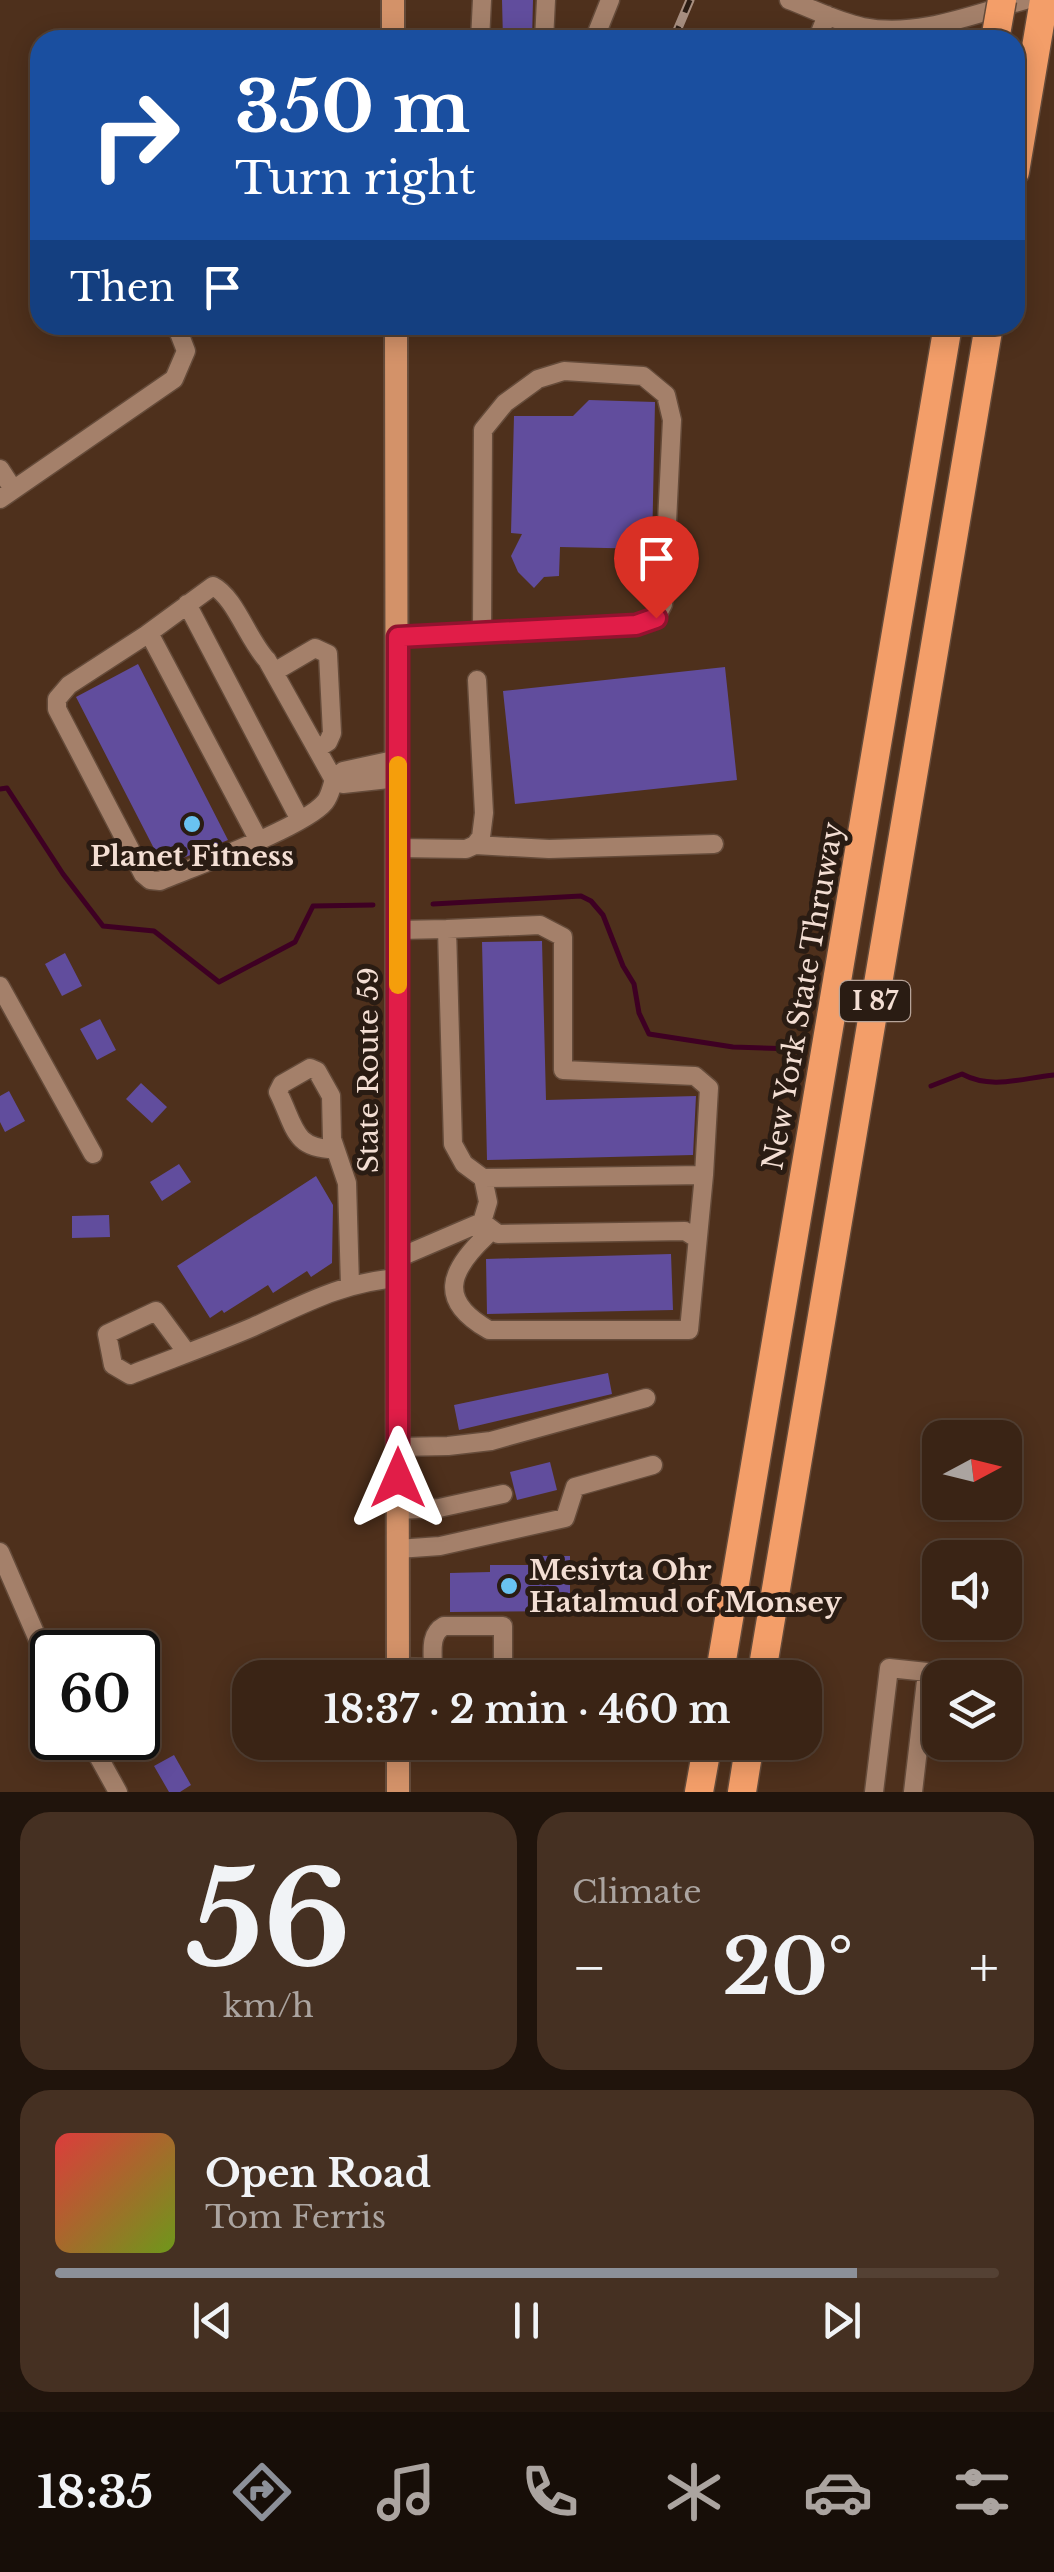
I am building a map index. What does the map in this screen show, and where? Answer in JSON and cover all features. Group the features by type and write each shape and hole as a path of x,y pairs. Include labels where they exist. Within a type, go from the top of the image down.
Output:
{"highway":[{"path":"997,30 1002,0"},
{"path":"1025,113 1044,0"},
{"name":"New York State Thruway","path":"722,1660 946,335"},
{"name":"I 87","path":"764,1660 987,335"},
{"path":"699,1792 705,1760"},
{"path":"742,1792 747,1760"}],"main road":[{"path":"393,0 394,30"},
{"name":"State Route 59","path":"396,335 398,1660"},
{"path":"398,1760 398,1792"}],"street":[{"path":"480,30 482,0"},
{"path":"544,30 546,0"},
{"path":"598,30 610,0"},
{"path":"789,0 833,11 864,27 899,30 1025,0"},
{"path":"0,469 6,494 174,380 186,351 180,335"},
{"path":"398,637 636,625 656,618 663,604 672,420 666,395 643,376 564,371 538,379 505,403 483,430 482,632"},
{"path":"334,780 323,805 300,820 160,880 150,880 143,874 57,709 57,699 69,685 213,586 223,591 254,647 274,672 334,780 343,784 398,768"},
{"path":"187,604 300,820"},
{"path":"149,633 258,839"},
{"path":"274,672 308,650 315,648 328,654 332,733 328,742 316,749"},
{"path":"475,845 482,836 484,814 477,680"},
{"path":"398,848 449,851 475,845 549,849 714,844"},
{"path":"398,930 448,928 540,925 563,938 563,1070 695,1076 709,1088 688,1330 489,1330 469,1319 456,1305 454,1280 465,1256 486,1236 482,1222 488,1202 482,1178 464,1164 453,1144 448,928"},
{"path":"0,986 93,1154"},
{"path":"334,1149 313,1149 304,1144 278,1092 282,1084 310,1068 317,1071 332,1096 334,1149 347,1184 350,1285"},
{"path":"482,1178 704,1175"},
{"path":"482,1222 498,1234 686,1231 696,1238"},
{"path":"187,1353 398,1268 482,1222"},
{"path":"398,1447 491,1441 646,1398"},
{"path":"398,1550 440,1546 565,1518 575,1487 653,1465"},
{"path":"398,1510 439,1508 503,1494"},
{"path":"0,1552 34,1630"},
{"path":"433,1660 434,1636 444,1626 503,1626 503,1660"},
{"path":"874,1792 890,1668 926,1672 913,1792"},
{"path":"100,1760 118,1792"}],"building":[{"path":"502,0 533,0 532,30 503,30"},
{"path":"589,400 655,402 652,549 560,547 559,576 544,577 534,588 518,572 511,556 522,534 511,533 514,416 573,416"},
{"path":"138,664 228,840 163,866 76,697"},
{"path":"725,667 737,780 515,804 503,691"},
{"path":"542,941 546,1100 696,1096 693,1155 487,1160 482,942"},
{"path":"65,953 82,986 62,996 45,964"},
{"path":"100,1019 116,1050 97,1060 80,1029"},
{"path":"141,1083 167,1107 152,1123 126,1099"},
{"path":"9,1091 25,1121 5,1132 0,1122 0,1096"},
{"path":"179,1164 191,1182 162,1201 150,1182"},
{"path":"316,1176 333,1205 332,1263 311,1277 307,1271 273,1293 268,1285 210,1318 177,1266"},
{"path":"109,1215 110,1237 72,1238 72,1216"},
{"path":"671,1254 673,1310 487,1314 486,1259"},
{"path":"608,1373 612,1394 459,1430 454,1405"},
{"path":"550,1462 557,1490 517,1500 510,1472"},
{"path":"528,1556 570,1556 570,1611 450,1612 450,1573 490,1572 490,1565 528,1565"},
{"path":"174,1755 191,1785 180,1792 169,1792 154,1766"}],"waterway":[{"path":"0,789 7,788 63,874 103,926 154,931 219,982 295,942 313,906 373,905"},
{"path":"433,904 581,896 603,915 634,984 639,1013 649,1034 733,1047 796,1049"},
{"path":"931,1086 962,1074 996,1082 1054,1075"}],"railway":[{"path":"677,30 690,0"}],"slow traffic":[{"path":"398,765 398,985"}],"place":[{"name":"Planet Fitness","path":"192,824"},
{"name":"Mesivta Ohr Hatalmud of Monsey","path":"509,1586"}],"route":[{"path":"398,1478 398,637 636,625 656,618"}]}
